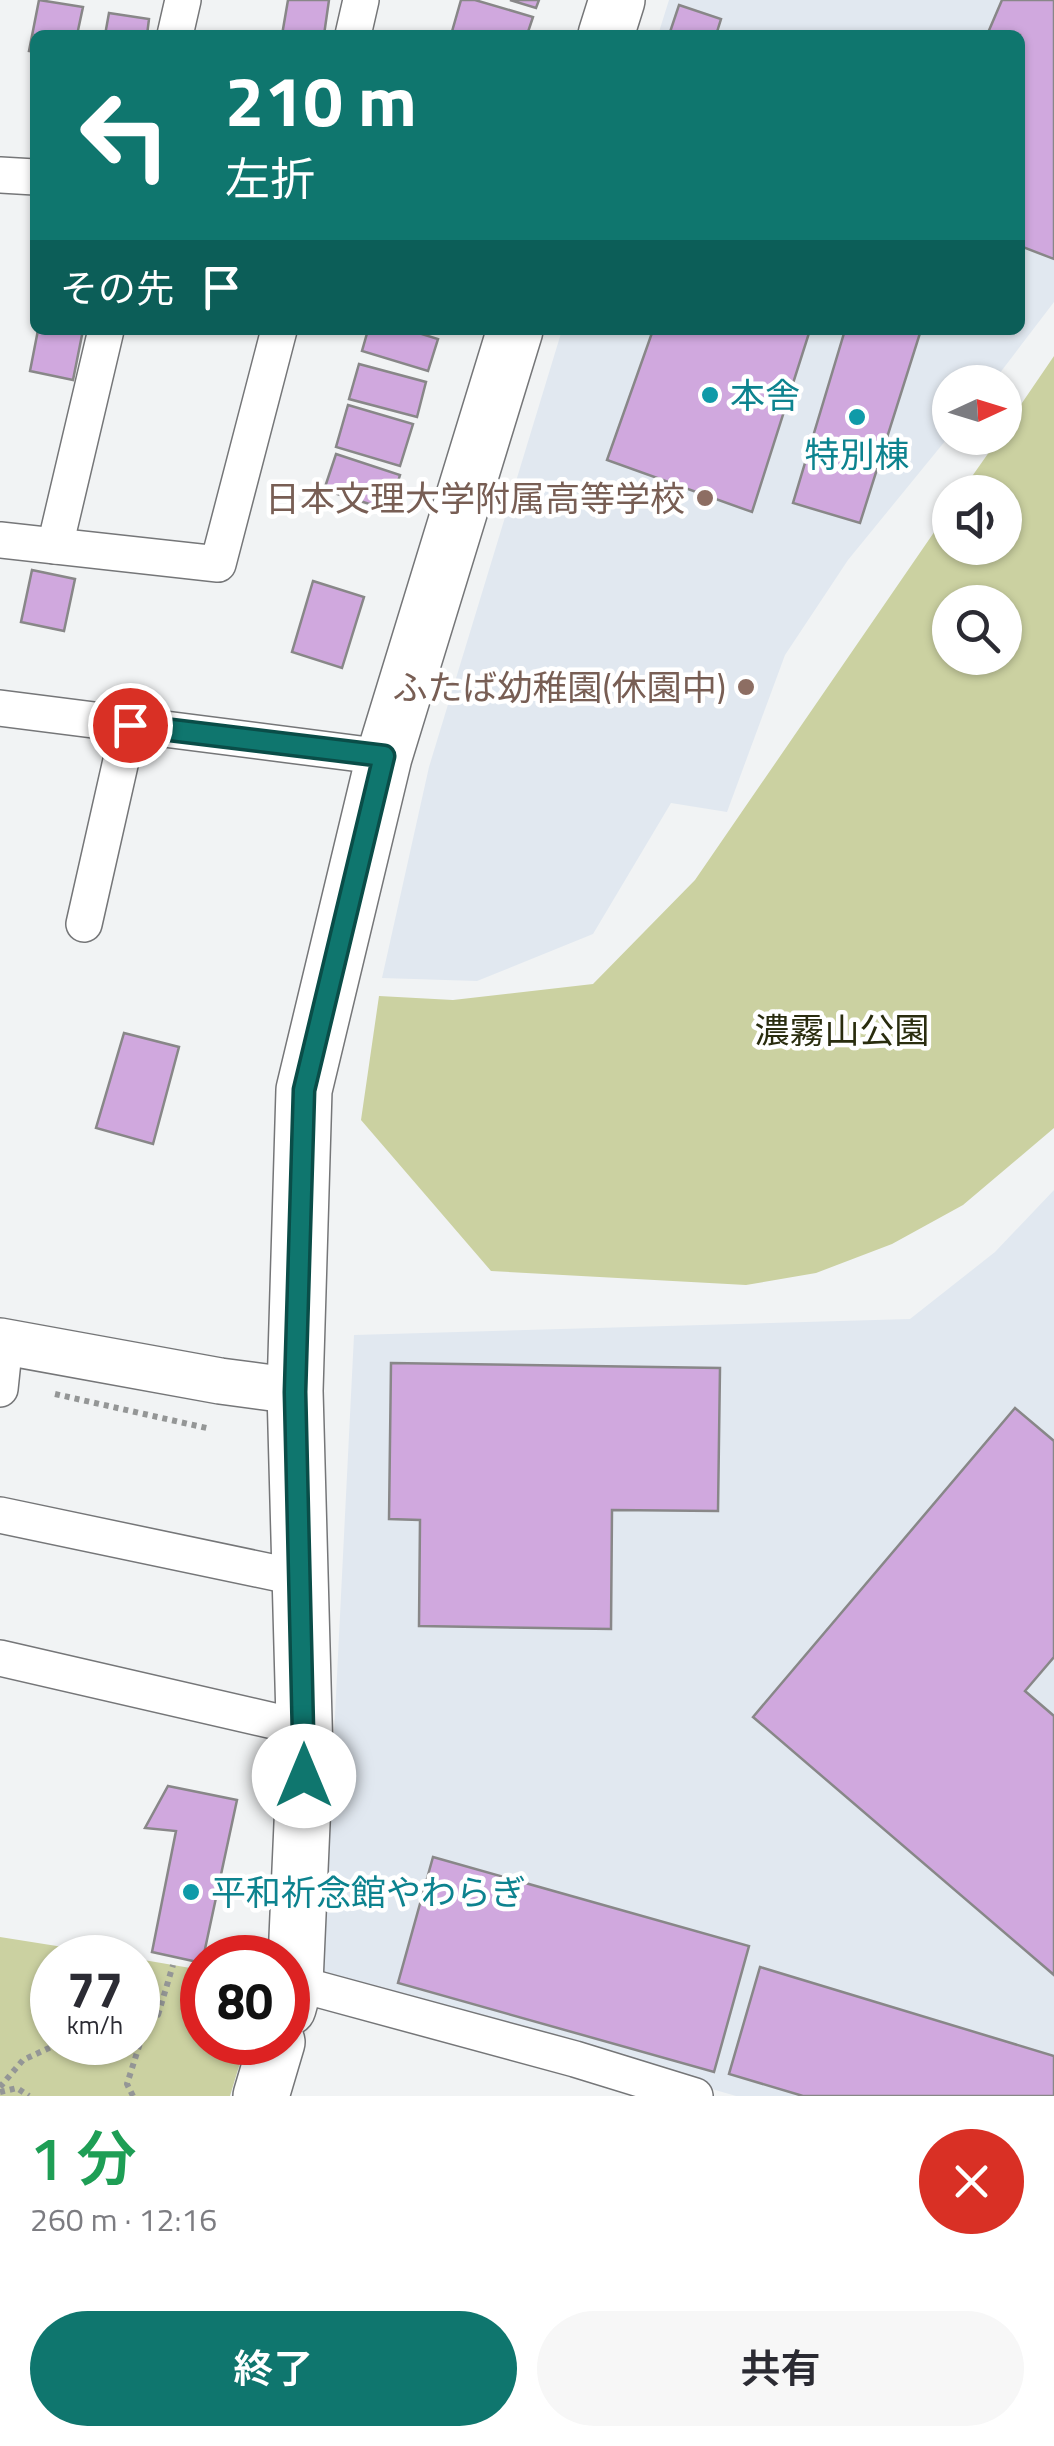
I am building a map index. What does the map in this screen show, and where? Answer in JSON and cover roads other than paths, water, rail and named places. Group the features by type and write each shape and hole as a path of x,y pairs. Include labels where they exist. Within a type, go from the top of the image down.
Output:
{"highway":[{"path":"608,30 617,0"},
{"path":"294,1935 304,1728 295,1392 304,1090 384,756 513,335"},
{"path":"261,2096 270,2065"}],"street":[{"path":"176,30 183,0"},
{"path":"353,30 361,0"},
{"path":"0,174 30,177"},
{"path":"55,546 105,335"},
{"path":"0,540 218,564 278,335"},
{"path":"0,708 384,756"},
{"path":"84,924 130,725"},
{"path":"1,1363 220,1381 295,1392"},
{"path":"0,1515 300,1578"},
{"path":"0,1658 304,1728"},
{"path":"310,2000 575,2060 695,2096"}],"place":[{"name":"本舎","path":"710,395"},
{"name":"特別棟","path":"857,417"},
{"name":"日本文理大学附属高等学校","path":"705,498"},
{"name":"ふたば幼稚園(休園中)","path":"746,687"},
{"name":"平和祈念館やわらぎ","path":"191,1892"}],"park label":[{"name":"濃霧山公園","path":"842,1030"}]}
